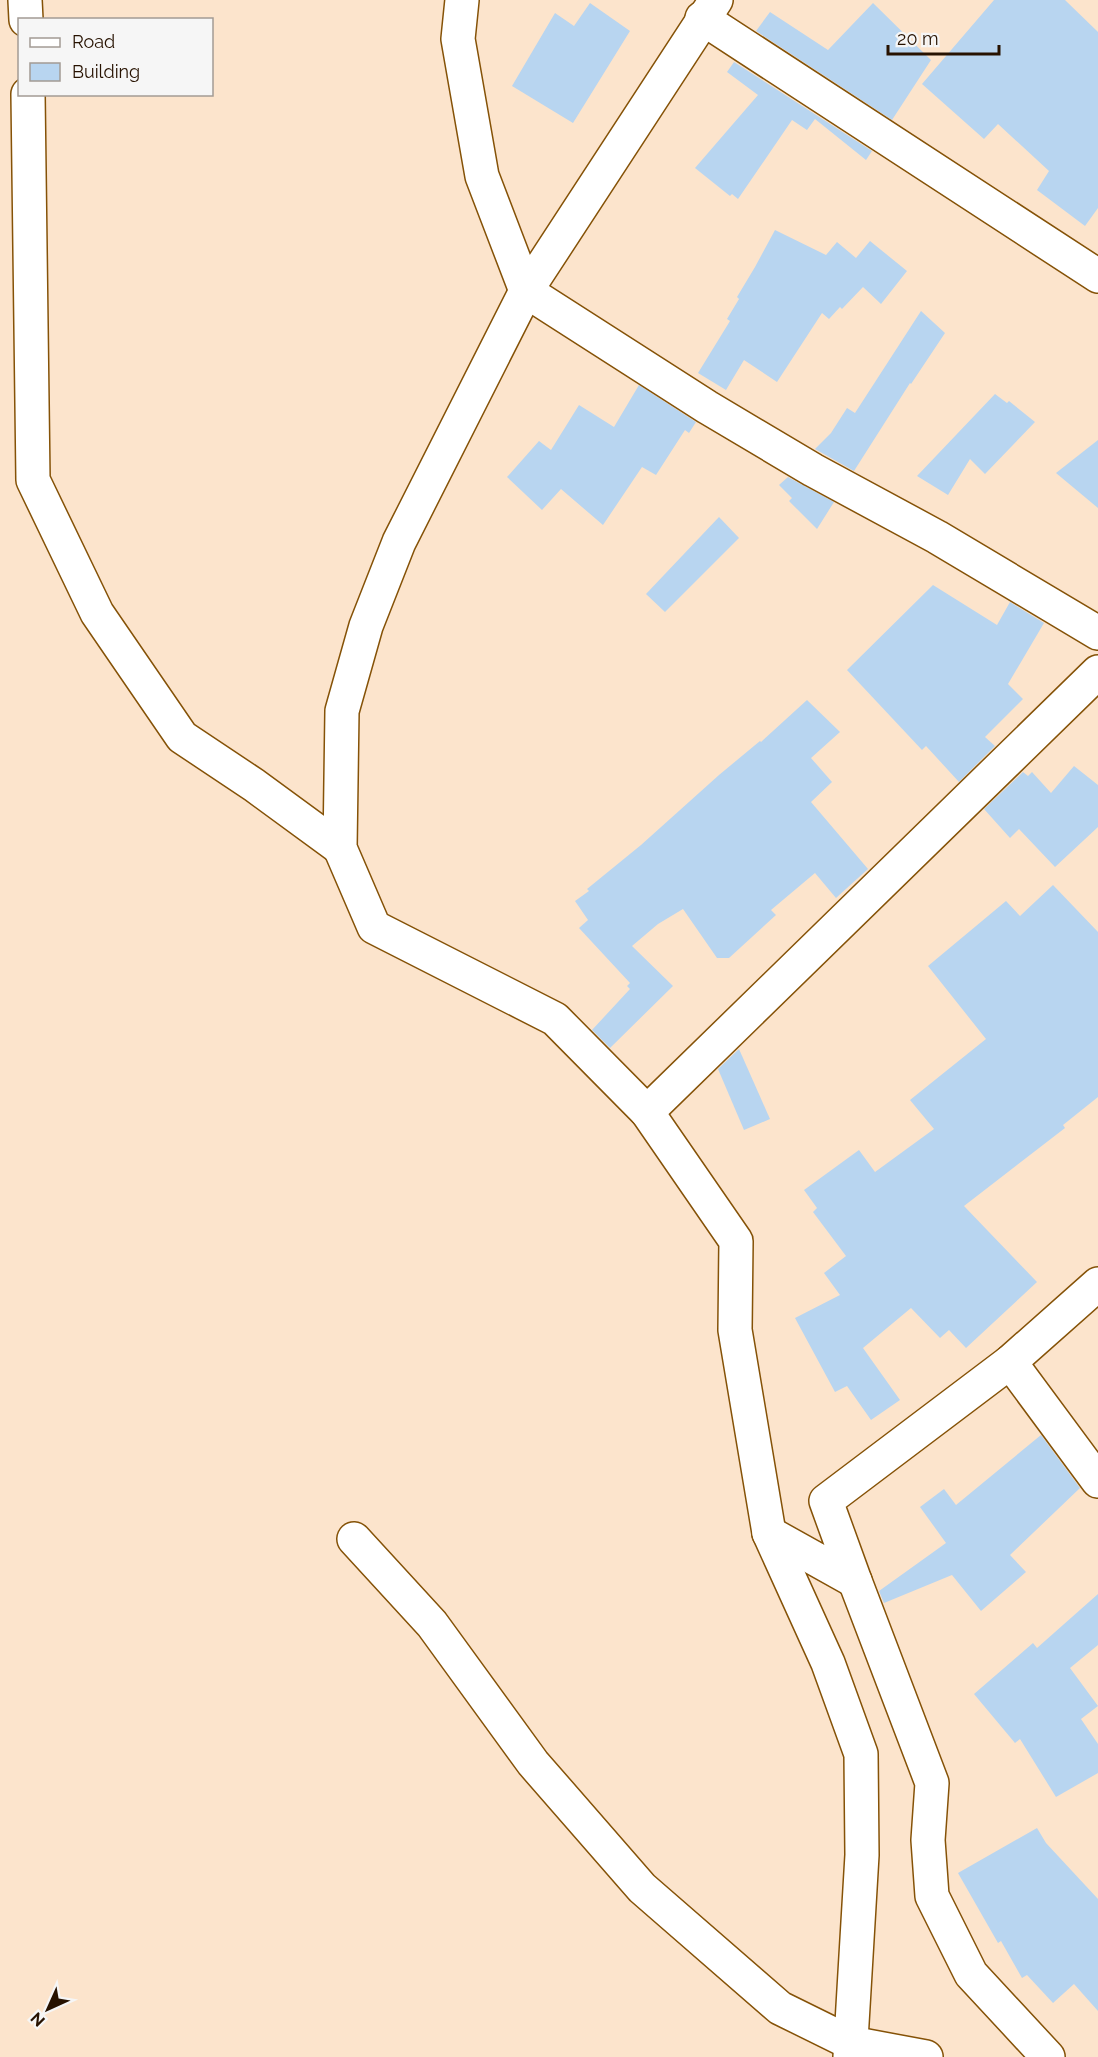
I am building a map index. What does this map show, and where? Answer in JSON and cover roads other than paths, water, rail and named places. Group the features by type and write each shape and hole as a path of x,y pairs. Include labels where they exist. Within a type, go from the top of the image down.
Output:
{"street":[{"path":"26,0 26,18"},
{"path":"462,0 458,39 482,176 526,291 707,407 813,470 937,537 1098,633"},
{"path":"850,2050 862,1855 861,1754 828,1663 769,1533 735,1330 736,1241 648,1112 555,1019 374,927 340,848 342,711 366,626 399,542 526,291 709,9 1098,276"},
{"path":"28,96 33,480 97,613 182,738 254,785 340,848"},
{"path":"648,1112 1098,672"},
{"path":"1048,2057 971,1974 932,1896 928,1840 932,1784 826,1501 1010,1362 1098,1284"},
{"path":"1010,1362 1098,1481"},
{"path":"769,1533 855,1581"},
{"path":"354,1539 432,1624 533,1763 642,1888 780,2008 850,2050 926,2057"}]}
